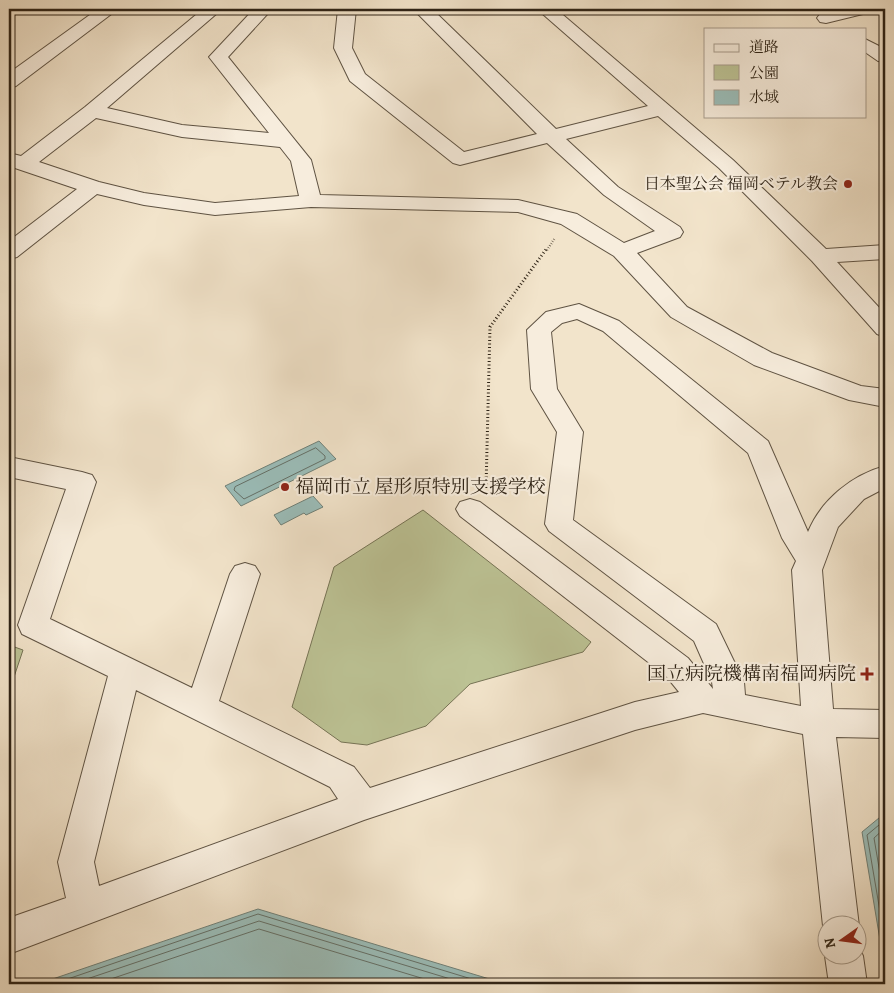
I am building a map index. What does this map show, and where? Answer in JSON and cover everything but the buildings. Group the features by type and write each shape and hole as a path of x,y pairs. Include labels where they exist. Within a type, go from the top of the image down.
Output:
{"street":[{"path":"9,11 13,9"},
{"path":"9,82 109,9"},
{"path":"16,162 92,112 213,9"},
{"path":"263,9 218,56 301,160 311,201"},
{"path":"346,9 343,48 357,77 460,159 662,109"},
{"path":"422,9 551,136 611,191 672,232 622,251"},
{"path":"546,9 726,164 820,256 885,330"},
{"path":"818,14 861,9"},
{"path":"818,14 840,28"},
{"path":"866,45 885,58"},
{"path":"92,112 182,132 285,141"},
{"path":"16,162 93,187 144,199 215,209 311,201 518,206 570,219 622,251 679,312 763,359 858,394 885,398"},
{"path":"9,252 93,187"},
{"path":"820,256 885,252"},
{"path":"716,703 728,682 705,633 560,524 570,432 544,389 539,330 554,317 579,311 611,326 759,448 796,538 811,560"},
{"path":"16,459 46,474 82,482 33,625 342,777 363,805"},
{"path":"840,916 818,723 807,570 826,522 854,492 885,476"},
{"path":"478,515 677,667 716,703"},
{"path":"202,708 245,574"},
{"path":"86,907 76,862 125,671"},
{"path":"9,936 363,805 635,716 716,703 818,723 885,724"},
{"path":"845,966 848,984"}],"path":[{"path":"478,515 490,327 570,219"}],"green space":[{"path":"423,510 591,642 583,652 470,684 426,726 367,745 341,742 292,707 334,567"},
{"path":"9,645 23,650 9,692"}],"water":[{"path":"319,441 336,459 241,506 225,486"},
{"path":"313,496 323,507 306,515 304,513 281,525 274,515"},
{"path":"885,813 885,970 862,832"},
{"path":"258,909 506,984 38,984"}],"place":[{"name":"日本聖公会 福岡ベテル教会","path":"848,184"},
{"name":"福岡市立 屋形原特別支援学校","path":"285,487"},
{"name":"国立病院機構南福岡病院","path":"867,674"}]}
